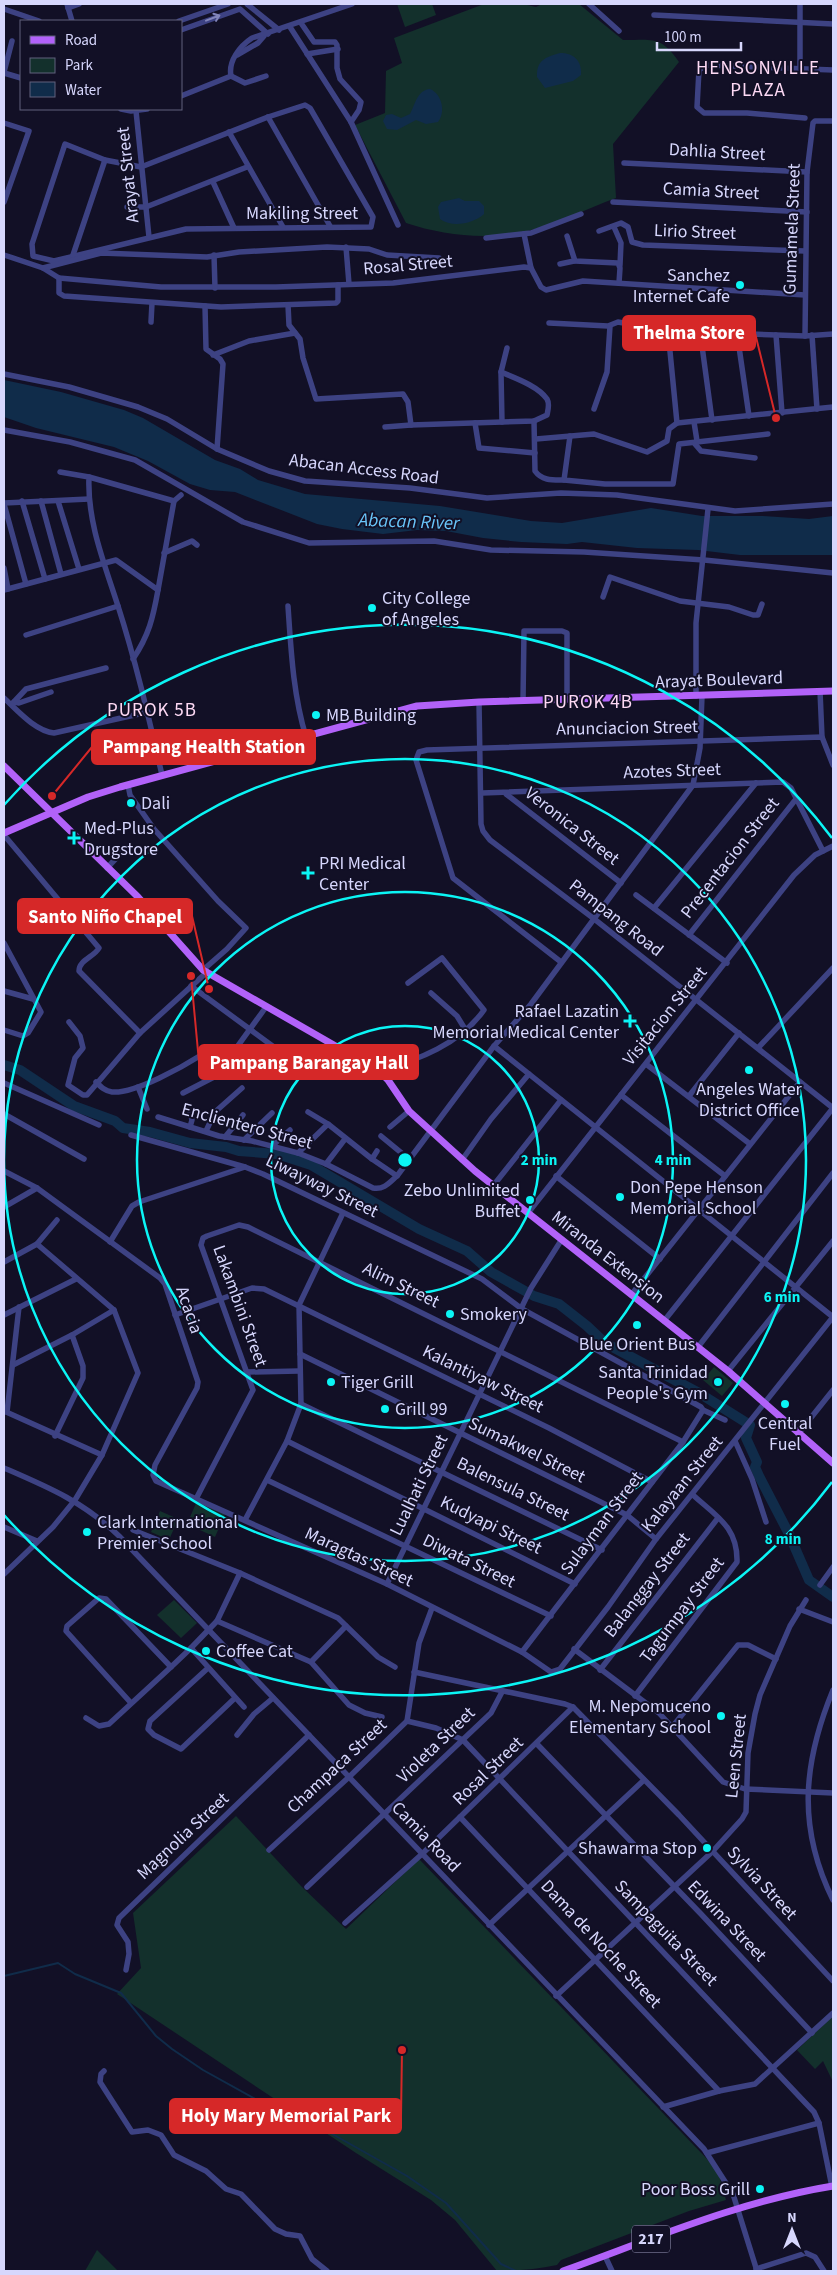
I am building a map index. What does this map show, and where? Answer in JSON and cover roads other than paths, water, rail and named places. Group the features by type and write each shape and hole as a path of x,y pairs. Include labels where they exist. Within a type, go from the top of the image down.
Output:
{"main road":[{"name":"Arayat Boulevard","path":"4,834 51,812 128,785 417,706 479,702 833,691"},
{"name":"Miranda Extension","path":"4,766 138,898 205,971 379,1071 388,1080 409,1111 462,1160 698,1346 798,1434 833,1461"},
{"name":"217","path":"567,2271 739,2208 785,2195 833,2186"}],"street":[{"path":"72,20 68,6 79,4"},
{"path":"182,20 228,4"},
{"path":"247,4 279,30"},
{"path":"231,76 232,64 239,49 247,42 352,4"},
{"path":"589,4 619,31"},
{"path":"800,4 800,68"},
{"path":"182,30 240,6 266,35"},
{"path":"4,9 36,20"},
{"path":"250,19 256,11"},
{"path":"654,15 833,24"},
{"path":"301,23 314,42 334,42 338,50 337,68 340,79 361,102 359,110 351,122"},
{"path":"290,27 351,122 398,225"},
{"path":"12,41 4,72 20,78"},
{"path":"307,54 338,50"},
{"path":"805,118 747,113 704,113 697,107 698,74 706,65 833,70"},
{"path":"182,96 231,76 245,83 266,76"},
{"name":"Makiling Street","path":"105,160 65,144 32,244 33,256 48,261 186,229 330,226 366,228 374,222 310,108 301,106 268,117 141,167"},
{"path":"128,110 142,110"},
{"name":"Arayat Street","path":"136,111 149,237"},
{"path":"268,117 330,226"},
{"name":"Gumamela Street","path":"805,336 808,172 813,123 816,120 833,121"},
{"path":"4,123 29,131 4,202"},
{"path":"229,132 283,228"},
{"path":"73,255 105,160 141,167"},
{"name":"Dahlia Street","path":"624,163 808,172"},
{"path":"127,206 146,207 248,167"},
{"path":"213,182 234,228"},
{"name":"Camia Street","path":"613,202 807,212"},
{"path":"486,238 524,234 581,214"},
{"name":"Lirio Street","path":"614,228 618,224 626,225 632,242 643,245 806,251"},
{"path":"599,231 614,228 621,243 619,283"},
{"path":"524,234 531,268 541,287 546,290 583,281 805,295"},
{"path":"567,236 574,261"},
{"path":"346,247 349,284"},
{"path":"43,268 101,253 214,255 346,247 369,248 396,256 439,258"},
{"name":"Rosal Street","path":"4,255 43,268 59,278 161,287 215,288 338,285 442,278 524,267 531,268"},
{"path":"214,255 215,288"},
{"path":"560,264 574,261 610,261 620,265"},
{"path":"59,278 59,293 64,296 205,306 336,303 338,301 338,285"},
{"path":"150,322 152,303"},
{"path":"288,305 289,325 300,339 303,358 316,398 403,394 408,402 411,425"},
{"path":"205,306 204,343 206,349 220,359 224,372 217,450"},
{"path":"549,323 610,326 618,322 668,330 700,332 805,336 833,334"},
{"path":"594,409 607,372 610,326"},
{"path":"536,439 594,434 647,452 667,441 669,429 676,420 668,330"},
{"path":"700,332 712,420"},
{"path":"213,355 249,341 295,333"},
{"path":"736,333 749,416"},
{"path":"776,335 782,412"},
{"path":"812,336 817,409"},
{"path":"502,422 501,372 507,348"},
{"path":"385,427 534,421 547,415 547,400 535,389 501,372"},
{"name":"Abacan Access Road","path":"4,374 69,387 138,407 168,420 217,450 283,476 318,482 410,488 487,498 561,493 617,495 708,511 759,510 833,504"},
{"path":"676,420 694,422 833,407"},
{"path":"534,421 536,439 534,468 537,475 546,479 606,484 673,484 678,444 768,434"},
{"path":"694,422 696,442 701,452 755,458"},
{"path":"475,424 479,448 535,453"},
{"path":"4,430 70,442 135,460 244,522 309,543 434,541 491,550 704,558 833,573"},
{"path":"564,480 570,436"},
{"path":"60,472 89,477 174,500 182,496"},
{"path":"89,477 89,499 103,563 118,606 148,712 162,776"},
{"path":"26,584 4,503 89,499"},
{"path":"58,500 79,569"},
{"path":"133,659 146,640 151,624 174,500"},
{"path":"22,501 45,579"},
{"path":"41,501 62,574"},
{"path":"704,558 708,511"},
{"path":"164,553 192,541 197,545"},
{"name":"Enclientero Street","path":"158,1117 225,1137 298,1153 326,1164 376,1189 383,1188 397,1176 494,1046 531,1004 693,785 700,741 696,623 704,558"},
{"path":"4,568 6,590 116,560 158,590"},
{"path":"603,597 608,578 612,577 680,601 729,607 756,615 760,612 762,604"},
{"path":"26,635 118,606"},
{"path":"288,606 292,668 297,704 306,737"},
{"path":"523,701 524,631 562,631 567,633 567,699"},
{"path":"13,703 26,689 106,668"},
{"path":"13,703 19,703 51,692"},
{"path":"820,692 822,737 833,765"},
{"path":"4,698 13,703 42,731 54,733 148,712"},
{"name":"Pampang Road","path":"479,702 482,793 481,824 483,831 490,840 593,918 833,1108"},
{"name":"Anunciacion Street","path":"561,962 453,878 416,757 419,752 480,747 822,737"},
{"path":"654,908 756,782"},
{"name":"Azotes Street","path":"482,793 756,782 786,783 823,851"},
{"path":"69,1022 80,1036 83,1048 75,1058 68,1085 83,1095 87,1094 140,1032 192,986 246,928 201,882 154,829 130,795 128,785"},
{"name":"Veronica Street","path":"505,793 621,883"},
{"name":"Precentacion Street","path":"689,935 796,799"},
{"path":"4,834 98,948 98,951 81,964 79,971 140,1032"},
{"name":"Visitacion Street","path":"528,1213 727,963 794,875 823,851 833,846"},
{"path":"107,868 122,852"},
{"path":"636,895 727,963"},
{"path":"4,943 41,1012 28,1033 23,1036 17,1036 4,1030"},
{"path":"379,1071 424,1056 476,1021 484,1010 443,958 440,958 408,983"},
{"path":"758,1048 833,968"},
{"path":"192,986 308,1072"},
{"path":"4,991 33,998"},
{"path":"431,993 450,1012 457,1016 465,1029"},
{"path":"183,1093 216,1076 266,1007"},
{"path":"689,1096 739,1033"},
{"path":"494,1046 594,1128 833,1317"},
{"path":"96,1082 105,1090 113,1092 138,1087 183,1068 203,1054 222,1067"},
{"path":"646,1064 750,1144"},
{"path":"462,1160 491,1119 529,1074"},
{"path":"631,1295 800,1082"},
{"path":"4,1083 99,1125"},
{"path":"138,1087 147,1109"},
{"path":"206,1131 215,1112 242,1088"},
{"path":"621,1095 725,1176"},
{"path":"494,1186 560,1100"},
{"path":"664,1320 833,1108"},
{"path":"390,1127 409,1111"},
{"path":"190,1112 192,1120 190,1127"},
{"path":"308,1112 328,1124 345,1139 397,1176"},
{"path":"244,1140 272,1113"},
{"path":"4,1114 84,1159"},
{"path":"225,1137 243,1115"},
{"path":"298,1153 328,1124"},
{"path":"272,1146 290,1130"},
{"name":"Liwayway Street","path":"130,1135 245,1166 482,1279 522,1309 701,1406 703,1410 725,1420"},
{"path":"381,1136 409,1159"},
{"path":"326,1164 345,1139"},
{"path":"372,1159 377,1151"},
{"path":"110,1242 132,1206 245,1166"},
{"name":"Acacia","path":"4,1171 37,1188 162,1280 197,1378 197,1388 154,1469"},
{"path":"698,1346 833,1174"},
{"path":"556,1176 660,1259"},
{"path":"4,1207 37,1188"},
{"path":"246,1520 287,1441 301,1404 299,1304 343,1213"},
{"path":"4,1262 37,1244 57,1220"},
{"name":"Lakambini Street","path":"197,1498 251,1396 253,1387 200,1245 203,1238 243,1225 320,1261"},
{"name":"Lualhati Street","path":"387,1584 444,1471 531,1288 562,1239"},
{"path":"728,1371 833,1241"},
{"path":"4,1574 54,1527 74,1500 102,1455 138,1373 114,1310 37,1244"},
{"name":"Alim Street","path":"320,1261 683,1442"},
{"path":"4,1315 76,1279"},
{"name":"Kalantiyaw Street","path":"174,1315 257,1287 299,1304 652,1482"},
{"path":"19,1307 13,1365 5,1412 55,1436 102,1455"},
{"path":"13,1365 72,1335 114,1310"},
{"name":"Kalayaan Street","path":"557,1672 608,1607 656,1539 693,1495 833,1317"},
{"path":"55,1436 83,1378 83,1366 72,1335"},
{"name":"Sumakwel Street","path":"300,1354 627,1514 656,1539"},
{"path":"248,1372 299,1371"},
{"path":"798,1434 833,1390"},
{"name":"Balensula Street","path":"301,1404 444,1471 602,1550"},
{"name":"Sulayman Street","path":"522,1652 683,1442 703,1410"},
{"name":"Kudyapi Street","path":"287,1441 575,1584"},
{"path":"736,1441 752,1479 766,1522"},
{"name":"Camia Road","path":"4,1468 74,1500 107,1524 707,2153 733,2194 739,2208 757,2270"},
{"name":"Maragtas Street","path":"154,1469 153,1476 156,1481 387,1584 522,1652 546,1670 557,1672"},
{"name":"Diwata Street","path":"267,1480 551,1616"},
{"name":"Tagumpay Street","path":"635,1696 737,1562 734,1537 730,1528 693,1495"},
{"name":"Balanggay Street","path":"600,1670 718,1518"},
{"path":"4,1527 37,1541"},
{"path":"133,1530 240,1573 338,1618 378,1657 396,1667"},
{"path":"820,1585 833,1568"},
{"path":"86,1718 99,1726 105,1726 210,1631 217,1621 240,1573"},
{"path":"131,1703 67,1634 67,1626 96,1599 104,1598 171,1666"},
{"name":"Leen Street","path":"556,1996 712,1852 742,1819 746,1812 745,1789 754,1714 760,1695 798,1608 806,1600"},
{"name":"Champaca Street","path":"269,1850 349,1777 407,1720 419,1643 432,1608"},
{"path":"798,1608 833,1622"},
{"path":"217,1621 311,1662 349,1705 365,1714 382,1717"},
{"path":"311,1662 346,1626"},
{"path":"673,1726 738,1646 748,1645 776,1659"},
{"path":"190,1648 244,1706"},
{"path":"574,1649 673,1726 723,1782 745,1789 833,1792"},
{"path":"208,1668 150,1721 148,1729 154,1735 181,1749 236,1698"},
{"path":"414,1672 573,1707"},
{"path":"833,1690 815,1741 807,1792 812,1844 833,1900"},
{"name":"Violeta Street","path":"308,1887 491,1714 502,1692"},
{"path":"237,1735 254,1714 273,1698"},
{"name":"Rosal Street","path":"345,1924 500,1780 573,1707"},
{"name":"Sylvia Street","path":"573,1707 833,1981"},
{"name":"Sampaguita Street","path":"407,1720 436,1728 463,1740 635,1923 775,2068 814,2112 819,2122 833,2186"},
{"name":"Magnolia Street","path":"126,1970 129,1948 126,1938 117,1925 119,1918 309,1735"},
{"name":"Edwina Street","path":"537,1744 607,1815 812,2033"},
{"path":"489,1925 644,1780"},
{"name":"Dama de Noche Street","path":"460,1818 719,2091"},
{"path":"663,2107 719,2091 755,2084 775,2068 833,2013"},
{"path":"104,2071 101,2074 100,2082 132,2132 148,2130 161,2135 174,2154 206,2170 226,2189 241,2194 275,2229 286,2234 300,2236 312,2259 327,2271"},
{"path":"707,2153 819,2122"},
{"path":"757,2270 806,2253 814,2257 824,2271"},
{"path":"605,2256 612,2271"}],"water":[{"path":"560,53 569,54 576,58 580,65 581,75 573,81 545,88 537,77 538,67 546,58"},
{"path":"430,89 434,91 442,104 442,113 438,122 426,124 416,120 397,130 387,129 383,121 386,115 392,114 401,118 410,114 419,95"},
{"path":"459,198 465,201 479,201 484,206 484,214 462,224 445,222 440,219 438,207 441,202"},
{"name":"Abacan River","path":"4,380 61,392 124,410 143,418 215,460 240,469 258,480 305,494 440,506 531,521 562,523 651,508 702,516 763,516 809,519 833,516 833,555 740,555 698,550 637,548 582,542 567,544 521,542 483,538 446,531 417,530 383,534 317,524 235,492 210,490 190,484 148,461 114,447 36,428 4,417"}],"waterway":[{"path":"4,1065 20,1070 74,1106 115,1121 123,1128 150,1132 190,1143 226,1147 239,1151 277,1154 311,1165 419,1229 467,1251 491,1272 534,1296 559,1304 605,1343 699,1393 750,1425 746,1438 757,1462 755,1467 789,1534 809,1580 833,1597"},
{"path":"4,1976 58,1963 75,1974 121,1993 156,2036 172,2049 203,2070 302,2125 327,2131 407,2176 446,2203 501,2264 516,2271"}],"place":[{"name":"Sanchez Internet Cafe","path":"740,285"},
{"name":"Thelma Store","path":"776,418"},
{"name":"City College of Angeles","path":"372,608"},
{"name":"MB Building","path":"316,715"},
{"name":"Pampang Health Station","path":"52,796"},
{"name":"Dali","path":"131,803"},
{"name":"Med-Plus Drugstore","path":"74,838"},
{"name":"PRI Medical Center","path":"308,873"},
{"name":"Pampang Barangay Hall","path":"191,976"},
{"name":"Santo Niño Chapel","path":"209,989"},
{"name":"Rafael Lazatin Memorial Medical Center","path":"630,1021"},
{"name":"Angeles Water District Office","path":"749,1070"},
{"name":"Don Pepe Henson Memorial School","path":"620,1197"},
{"name":"Zebo Unlimited Buffet","path":"530,1200"},
{"name":"Smokery","path":"450,1314"},
{"name":"Blue Orient Bus","path":"637,1325"},
{"name":"Tiger Grill","path":"331,1382"},
{"name":"Santa Trinidad People's Gym","path":"718,1382"},
{"name":"Central Fuel","path":"785,1404"},
{"name":"Grill 99","path":"385,1409"},
{"name":"Clark International Premier School","path":"87,1532"},
{"name":"Coffee Cat","path":"206,1651"},
{"name":"M. Nepomuceno Elementary School","path":"721,1716"},
{"name":"Shawarma Stop","path":"707,1848"},
{"name":"Holy Mary Memorial Park","path":"402,2050"},
{"name":"Poor Boss Grill","path":"760,2189"}],"district":[{"name":"HENSONVILLE PLAZA","path":"758,79"},
{"name":"PUROK 4B","path":"588,702"},
{"name":"PUROK 5B","path":"152,710"}]}
